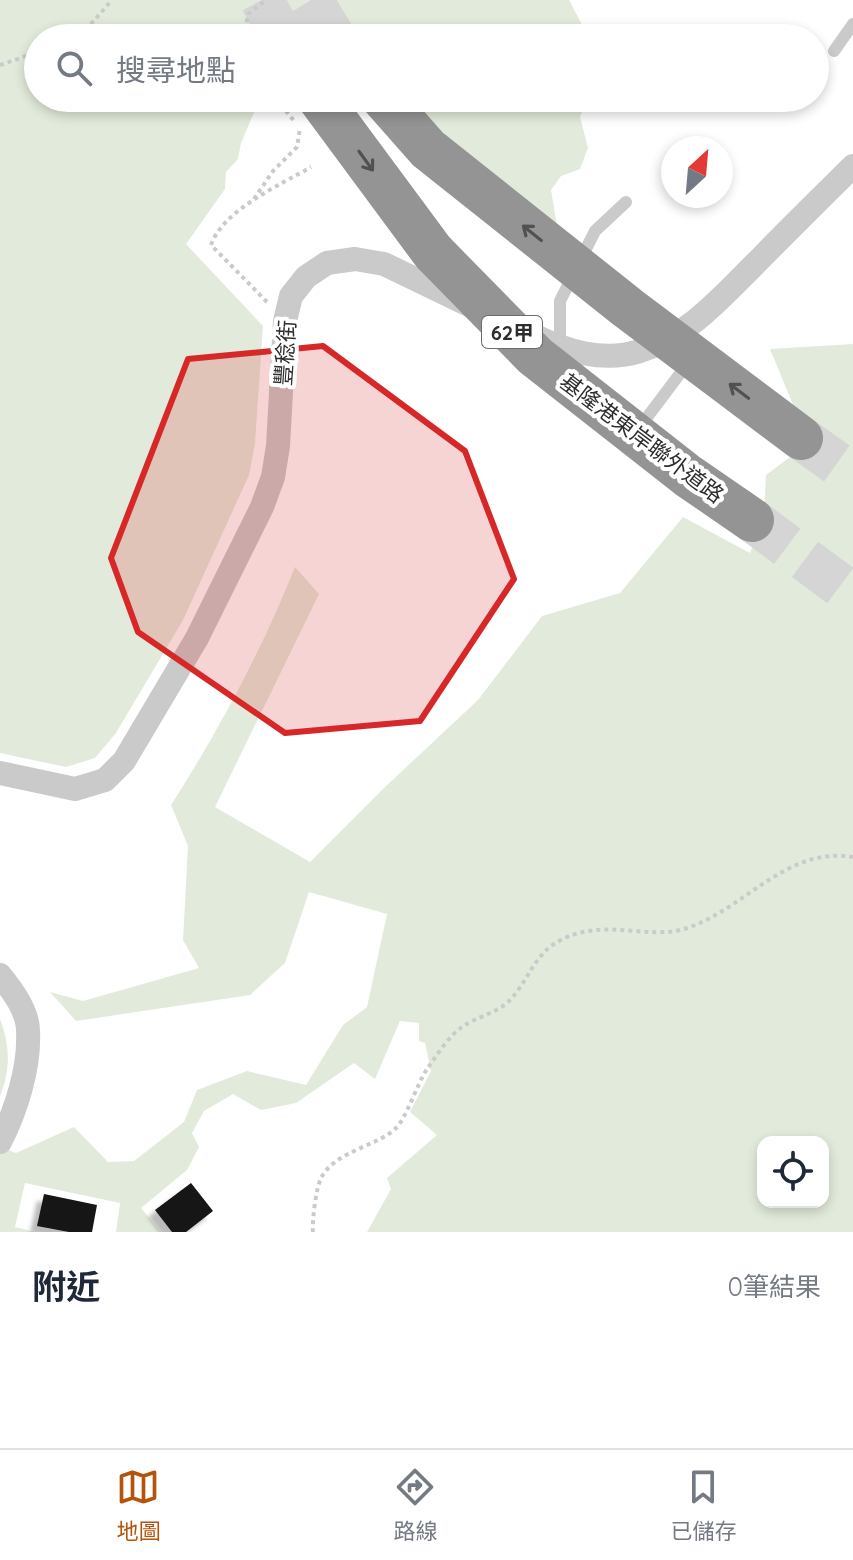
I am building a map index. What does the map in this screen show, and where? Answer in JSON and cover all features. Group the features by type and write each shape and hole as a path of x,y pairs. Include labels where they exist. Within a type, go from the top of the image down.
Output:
{"highway":[{"name":"基隆港東岸聯外道路","path":"329,112 433,252 535,356 634,435 752,520"},
{"path":"395,112 428,149 543,242 801,438"}],"street":[{"name":"豐稔街","path":"0,773 75,789 105,780 124,761 197,638 262,507 273,477 278,446 285,321 291,296 306,277 327,263 355,259 384,264 560,348 583,354 612,356 638,352 663,342 700,318 853,166"},
{"path":"0,975 17,1000 29,1029 19,1088 8,1127 0,1142"}],"lane":[{"path":"834,51 853,24"},
{"path":"560,348 560,301 595,231 626,202"},
{"path":"634,435 692,357"}],"path":[{"path":"91,24 112,0"},
{"path":"246,24 248,14 266,0"},
{"path":"0,65 24,57"},
{"path":"253,201 273,171 297,147 300,128 287,112"},
{"path":"285,321 211,245 216,231 253,201 311,167"},
{"path":"313,1232 322,1178 342,1158 396,1128 423,1075 445,1045 460,1028 509,1001 540,956 561,939 598,929 685,929 718,913 790,867 829,854 853,857"}],"highlighted area":[{"path":"323,346 465,451 514,579 420,721 285,733 138,632 111,558 188,359"}],"green space":[{"path":"0,0 569,0 582,24 24,24 24,112 254,112 241,143 238,159 226,172 225,189 186,244 263,326 255,443 249,475 183,620 116,733 95,758 66,767 0,753"},
{"path":"424,112 582,112 580,117 588,148 580,169 561,176 551,190 557,226 449,139"},
{"path":"853,344 853,1232 367,1232 391,1189 387,1178 437,1135 410,1112 431,1071 425,1043 419,1041 419,1023 400,1021 375,1079 354,1063 296,1103 261,1110 233,1094 204,1111 192,1133 199,1147 187,1170 141,1208 161,1232 116,1232 120,1203 25,1183 15,1227 35,1232 0,1232 0,1147 16,1153 74,1127 108,1162 134,1161 184,1122 197,1090 247,1071 306,1085 343,1025 367,1007 387,914 309,892 285,963 250,995 76,1021 50,992 83,1001 199,968 183,940 188,846 171,805 239,689 295,567 319,594 215,807 310,862 478,700 542,616 620,593 683,517 750,553 764,516 766,475 798,451 794,407 770,349"},
{"path":"0,1019 8,1057 0,1096"}],"building":[{"path":"191,1183 213,1211 186,1232 172,1232 155,1210"},
{"path":"44,1194 97,1205 92,1232 69,1232 37,1226"}],"tunnel":[{"path":"262,0 275,24"},
{"path":"311,0 326,24"},
{"path":"801,438 853,475"},
{"path":"752,520 853,595"}]}
